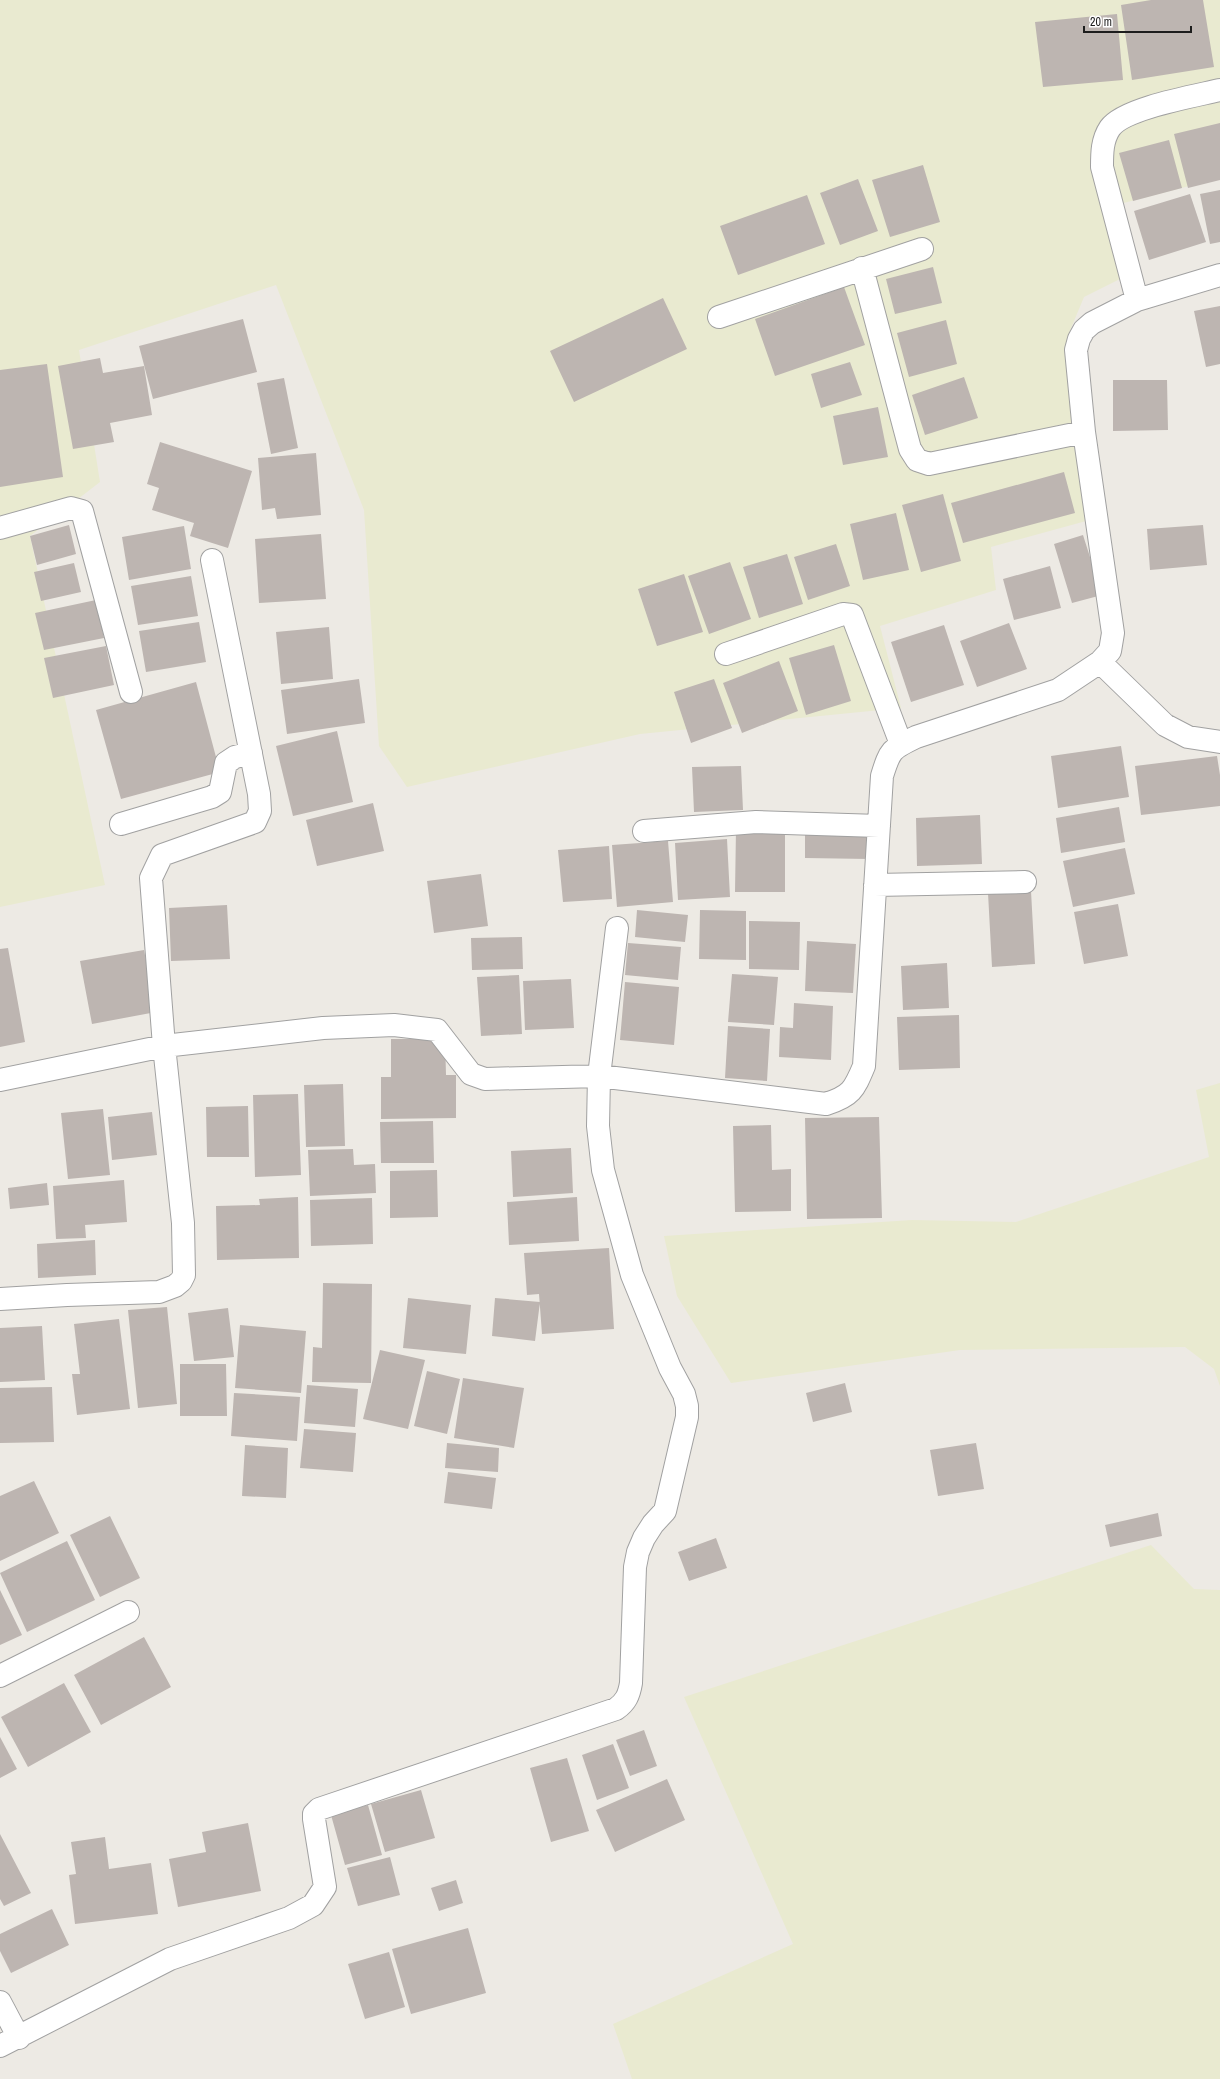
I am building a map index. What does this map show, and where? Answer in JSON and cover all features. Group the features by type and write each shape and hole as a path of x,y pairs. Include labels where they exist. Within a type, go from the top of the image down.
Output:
{"street":[{"path":"1137,300 1102,167 1102,145 1110,127 1130,113 1220,90"},
{"path":"719,317 922,249"},
{"path":"862,268 910,449 917,460 929,464 1084,432"},
{"path":"0,1080 164,1046 323,1028 394,1025 437,1030 471,1074 485,1079 599,1076 826,1104 843,1098 855,1088 864,1066 882,776 889,754 901,744 916,737 1058,690 1100,662 1110,651 1113,634 1084,432 1076,350 1079,339 1084,330 1092,323 1137,300 1220,275"},
{"path":"0,528 72,508 82,511 131,692"},
{"path":"0,1300 159,1292 176,1286 184,1275 183,1223 164,1046 151,878 162,855 255,822 260,811 259,794 212,560"},
{"path":"726,654 843,614 852,615 901,744"},
{"path":"1100,662 1165,725 1188,737 1220,742"},
{"path":"120,824 212,798 220,792 226,763 235,757 251,753"},
{"path":"644,830 756,822 879,826"},
{"path":"875,885 1025,882"},
{"path":"0,2002 9,2042 170,1959 289,1918 313,1905 325,1887 314,1819 314,1814 319,1809 616,1709 626,1699 631,1684 635,1567 638,1552 653,1524 665,1511 687,1418 687,1406 684,1394 670,1368 632,1275 603,1170 598,1126 599,1076 617,928"},
{"path":"0,1676 128,1612"}],"green space":[{"path":"0,0 1220,0 1220,178 1112,206 1122,278 1084,297 1069,333 1097,518 991,547 996,590 880,626 901,708 640,734 407,787 379,746 364,510 276,285 79,350 100,482 30,536 105,885 0,907"},
{"path":"1220,1083 1220,1386 1214,1369 1185,1347 960,1350 731,1383 677,1296 664,1236 912,1220 1016,1222 1209,1157 1196,1090"},
{"path":"1151,1545 1194,1589 1220,1590 1220,2079 632,2079 613,2024 793,1944 684,1697"}],"building":[{"path":"1151,0 1203,0 1214,67 1132,80 1121,5"},
{"path":"1117,14 1123,80 1043,87 1035,22"},
{"path":"1220,123 1220,180 1188,188 1174,134"},
{"path":"1169,140 1182,188 1133,201 1119,153"},
{"path":"923,165 940,222 890,237 872,180"},
{"path":"858,179 878,231 840,245 820,193"},
{"path":"1220,190 1220,242 1210,244 1200,194"},
{"path":"1190,194 1206,242 1149,260 1134,211"},
{"path":"807,195 825,244 738,275 720,226"},
{"path":"933,267 942,303 895,314 886,279"},
{"path":"844,287 865,345 775,376 755,319"},
{"path":"663,298 687,349 574,402 550,351"},
{"path":"1220,306 1220,364 1206,367 1194,311"},
{"path":"243,319 257,372 153,399 139,346"},
{"path":"946,320 957,364 909,377 897,333"},
{"path":"100,358 103,373 144,366 152,415 110,423 114,442 73,449 58,366"},
{"path":"850,362 862,395 821,408 811,374"},
{"path":"47,364 63,477 0,487 0,370"},
{"path":"964,377 978,418 925,435 912,395"},
{"path":"284,378 298,448 271,454 257,383"},
{"path":"1113,380 1167,380 1168,430 1113,431"},
{"path":"878,407 888,457 843,465 833,416"},
{"path":"160,442 252,471 228,548 190,536 194,523 152,510 159,488 147,484"},
{"path":"316,453 321,515 277,519 275,508 262,510 258,458"},
{"path":"1064,472 1075,513 963,543 951,503"},
{"path":"943,494 961,561 921,572 902,505"},
{"path":"896,513 909,570 863,580 850,524"},
{"path":"69,525 76,554 37,565 30,536"},
{"path":"1203,525 1207,565 1150,570 1147,529"},
{"path":"184,526 191,569 129,580 122,537"},
{"path":"321,534 326,599 259,603 255,539"},
{"path":"1083,535 1102,595 1072,603 1054,544"},
{"path":"836,544 850,586 808,600 794,557"},
{"path":"787,554 803,604 759,618 743,567"},
{"path":"730,562 751,619 709,634 688,576"},
{"path":"74,563 81,592 41,601 34,572"},
{"path":"1050,566 1061,608 1014,620 1003,579"},
{"path":"684,574 703,632 657,646 638,589"},
{"path":"191,576 198,616 138,625 131,586"},
{"path":"96,600 104,638 44,650 35,613"},
{"path":"199,622 206,662 146,672 139,631"},
{"path":"1009,623 1027,669 977,687 960,641"},
{"path":"944,625 964,685 911,702 891,642"},
{"path":"329,627 333,679 281,684 276,632"},
{"path":"834,645 851,701 806,715 789,658"},
{"path":"106,646 114,685 53,698 44,658"},
{"path":"779,661 798,711 742,733 723,683"},
{"path":"359,679 365,723 287,734 281,690"},
{"path":"714,679 732,728 691,743 674,692"},
{"path":"196,682 220,772 121,799 96,710"},
{"path":"337,731 353,802 293,816 276,746"},
{"path":"1121,746 1129,797 1058,808 1051,756"},
{"path":"1217,756 1220,775 1220,806 1141,815 1135,766"},
{"path":"741,766 743,810 694,812 692,767"},
{"path":"373,803 384,851 317,866 306,820"},
{"path":"1119,807 1125,842 1061,853 1056,818"},
{"path":"980,815 982,864 917,866 916,818"},
{"path":"805,827 869,828 869,859 805,858"},
{"path":"736,829 785,830 785,892 735,892"},
{"path":"727,839 730,897 678,900 675,843"},
{"path":"668,841 673,902 617,907 612,845"},
{"path":"609,846 612,899 563,902 558,850"},
{"path":"1125,848 1135,894 1073,907 1063,861"},
{"path":"481,874 488,926 434,933 427,881"},
{"path":"1031,891 1035,964 992,967 988,893"},
{"path":"1118,904 1128,956 1084,964 1074,912"},
{"path":"227,905 230,959 171,961 169,908"},
{"path":"637,910 688,915 685,942 635,937"},
{"path":"700,910 746,911 746,960 699,959"},
{"path":"749,921 800,922 799,970 749,969"},
{"path":"522,937 523,969 472,970 471,938"},
{"path":"807,941 856,944 853,993 805,991"},
{"path":"628,943 681,947 678,980 625,975"},
{"path":"8,948 25,1042 0,1047 0,949"},
{"path":"144,950 156,1012 92,1024 80,961"},
{"path":"947,963 949,1008 903,1010 901,966"},
{"path":"732,974 778,977 774,1025 728,1022"},
{"path":"519,975 522,1034 481,1036 477,977"},
{"path":"571,979 574,1028 525,1030 523,981"},
{"path":"625,982 679,987 674,1045 620,1040"},
{"path":"794,1003 833,1006 831,1060 779,1057 780,1027 793,1028"},
{"path":"959,1015 960,1068 899,1070 897,1017"},
{"path":"728,1026 770,1029 767,1081 725,1078"},
{"path":"391,1039 445,1039 446,1075 456,1075 456,1118 381,1119 381,1077 391,1077"},
{"path":"343,1084 345,1146 306,1147 304,1085"},
{"path":"298,1094 301,1175 255,1177 253,1095"},
{"path":"248,1106 249,1157 207,1157 206,1107"},
{"path":"103,1109 110,1175 68,1179 61,1113"},
{"path":"152,1112 157,1155 112,1160 108,1117"},
{"path":"879,1117 882,1218 807,1219 805,1118"},
{"path":"433,1121 434,1163 381,1163 380,1122"},
{"path":"771,1125 772,1170 791,1169 791,1211 735,1212 733,1126"},
{"path":"571,1148 573,1193 513,1197 511,1151"},
{"path":"353,1149 354,1165 375,1164 376,1193 310,1196 308,1150"},
{"path":"437,1170 438,1217 390,1218 390,1171"},
{"path":"124,1180 127,1222 85,1225 86,1238 56,1239 53,1186"},
{"path":"47,1183 49,1205 10,1209 8,1188"},
{"path":"298,1197 299,1258 217,1260 216,1206 260,1205 259,1199"},
{"path":"577,1197 579,1241 509,1245 507,1202"},
{"path":"372,1198 373,1244 311,1246 310,1200"},
{"path":"95,1240 96,1275 38,1278 37,1244"},
{"path":"609,1248 614,1329 542,1334 539,1294 527,1295 524,1253"},
{"path":"323,1283 372,1284 371,1383 312,1382 313,1347 322,1348"},
{"path":"408,1298 471,1305 466,1354 403,1348"},
{"path":"495,1298 540,1302 535,1341 492,1336"},
{"path":"167,1307 177,1404 138,1408 128,1310"},
{"path":"228,1308 234,1357 194,1361 188,1313"},
{"path":"119,1319 130,1409 77,1415 72,1374 80,1374 74,1324"},
{"path":"240,1325 306,1331 301,1393 235,1388"},
{"path":"42,1326 45,1380 0,1382 0,1328"},
{"path":"380,1350 425,1360 408,1429 363,1419"},
{"path":"180,1364 226,1364 227,1416 180,1416"},
{"path":"427,1371 460,1379 447,1434 414,1426"},
{"path":"463,1378 524,1388 514,1448 454,1438"},
{"path":"845,1383 852,1412 813,1422 806,1393"},
{"path":"307,1385 358,1389 355,1427 304,1423"},
{"path":"52,1387 54,1442 0,1443 0,1388"},
{"path":"234,1393 300,1397 297,1441 231,1436"},
{"path":"304,1429 356,1433 353,1472 300,1468"},
{"path":"447,1443 499,1448 498,1472 445,1468"},
{"path":"976,1443 984,1489 938,1496 930,1450"},
{"path":"245,1445 288,1448 286,1498 242,1496"},
{"path":"448,1472 496,1478 492,1509 444,1503"},
{"path":"34,1481 59,1533 0,1561 0,1496"},
{"path":"1158,1513 1162,1536 1110,1547 1105,1525"},
{"path":"110,1516 140,1578 100,1597 70,1535"},
{"path":"716,1538 727,1568 689,1581 678,1552"},
{"path":"67,1541 95,1600 27,1632 0,1573"},
{"path":"0,1590 22,1635 0,1645"},
{"path":"144,1637 171,1687 101,1725 74,1675"},
{"path":"64,1683 91,1732 28,1767 1,1717"},
{"path":"644,1730 657,1766 630,1776 616,1740"},
{"path":"0,1737 17,1769 0,1778"},
{"path":"613,1744 629,1788 597,1800 582,1755"},
{"path":"567,1758 589,1831 551,1842 530,1768"},
{"path":"667,1779 685,1820 615,1852 596,1810"},
{"path":"421,1790 435,1838 385,1852 371,1804"},
{"path":"368,1805 382,1855 345,1865 331,1815"},
{"path":"248,1823 261,1891 178,1907 169,1859 206,1852 202,1832"},
{"path":"0,1834 31,1893 4,1906 0,1899"},
{"path":"105,1837 109,1869 151,1863 158,1914 75,1924 69,1875 76,1874 71,1842"},
{"path":"390,1857 400,1895 358,1906 347,1868"},
{"path":"456,1880 463,1903 439,1911 431,1888"},
{"path":"52,1909 69,1945 11,1973 0,1951 0,1934"},
{"path":"468,1928 486,1993 411,2014 392,1949"},
{"path":"389,1952 405,2007 365,2019 348,1964"}]}
